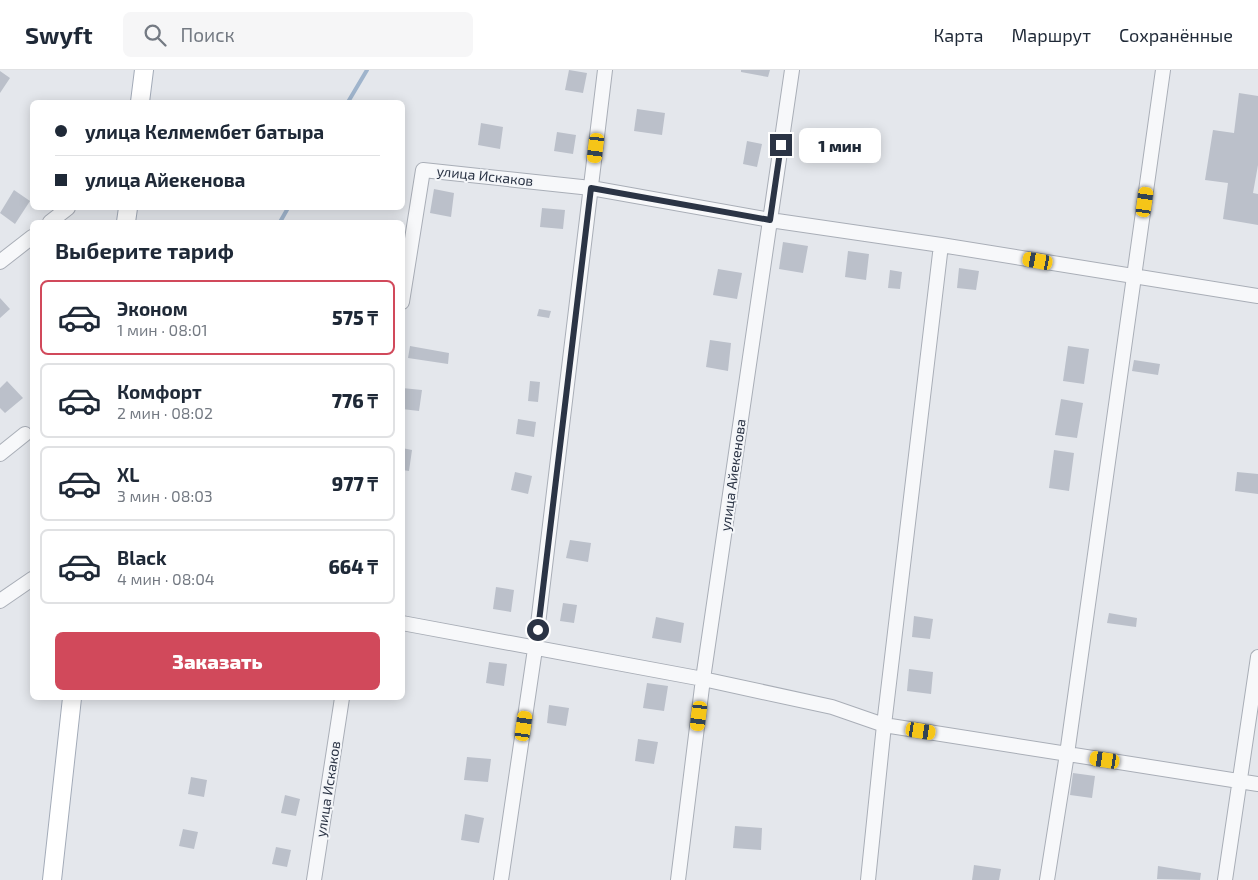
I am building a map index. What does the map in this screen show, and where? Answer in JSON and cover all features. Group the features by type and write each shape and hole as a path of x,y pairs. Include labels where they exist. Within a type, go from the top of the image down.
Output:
{"main road":[{"path":"140,100 144,70"},
{"path":"52,880 72,700"}],"street":[{"path":"502,880 536,649 605,70"},
{"name":"улица Айекенова","path":"678,880 703,679 792,70"},
{"path":"1047,880 1067,754 1163,70"},
{"name":"улица Искаков","path":"405,283 423,170 591,188"},
{"path":"591,188 770,220 941,245 1258,296"},
{"path":"53,220 65,210"},
{"path":"0,262 30,238"},
{"path":"868,880 884,725 941,245"},
{"path":"0,454 25,434"},
{"path":"0,601 30,580"},
{"path":"405,624 703,679 832,707 884,725 1258,784"},
{"path":"1225,880 1258,657"},
{"name":"улица Искаков","path":"314,880 342,700"}],"building":[{"path":"569,70 587,73 583,93 565,90"},
{"path":"741,70 770,70 768,77 741,72"},
{"path":"0,71 10,78 0,93"},
{"path":"1239,93 1258,96 1258,165 1253,193 1258,194 1258,225 1223,219 1228,183 1205,180 1213,130 1234,133"},
{"path":"637,109 665,113 662,135 634,131"},
{"path":"481,123 503,127 500,149 478,145"},
{"path":"557,132 576,135 573,154 554,151"},
{"path":"747,141 762,144 757,167 743,164"},
{"path":"434,189 454,193 451,217 430,213"},
{"path":"14,190 30,201 15,224 0,213"},
{"path":"542,208 565,210 563,229 540,227"},
{"path":"783,242 808,246 803,273 779,269"},
{"path":"848,251 869,254 866,280 845,277"},
{"path":"959,268 979,271 976,290 957,288"},
{"path":"718,269 742,273 737,299 713,295"},
{"path":"890,270 902,272 900,289 888,288"},
{"path":"0,298 10,309 0,318"},
{"path":"539,309 551,311 549,318 537,316"},
{"path":"710,340 731,343 728,371 706,367"},
{"path":"410,346 449,353 448,364 408,358"},
{"path":"1068,346 1089,349 1084,384 1063,381"},
{"path":"1134,360 1160,364 1158,375 1132,371"},
{"path":"7,381 23,398 5,413 0,408 0,388"},
{"path":"530,381 540,382 538,402 528,401"},
{"path":"405,388 422,390 419,411 405,409"},
{"path":"1061,399 1083,403 1077,438 1055,435"},
{"path":"518,419 536,422 534,437 516,434"},
{"path":"405,449 412,450 409,471 405,470"},
{"path":"1054,450 1074,453 1069,491 1049,488"},
{"path":"515,472 532,476 528,494 511,490"},
{"path":"1237,472 1258,474 1258,494 1235,491"},
{"path":"570,540 591,543 588,562 566,558"},
{"path":"496,587 514,590 511,612 493,609"},
{"path":"563,603 577,605 574,623 560,621"},
{"path":"1109,613 1137,618 1136,627 1107,623"},
{"path":"914,616 933,619 930,639 912,637"},
{"path":"656,617 684,623 681,643 652,638"},
{"path":"489,662 507,664 504,686 486,683"},
{"path":"909,669 933,672 931,694 907,691"},
{"path":"647,683 668,686 664,711 643,708"},
{"path":"549,705 569,708 566,726 547,723"},
{"path":"638,739 658,742 654,764 635,761"},
{"path":"467,757 491,759 488,782 464,780"},
{"path":"1073,773 1095,776 1092,798 1070,795"},
{"path":"191,777 207,780 204,797 188,794"},
{"path":"285,795 300,799 296,816 281,813"},
{"path":"465,814 484,818 479,843 461,840"},
{"path":"735,826 762,828 761,850 733,848"},
{"path":"183,829 198,832 194,849 179,846"},
{"path":"276,847 291,850 287,867 272,864"},
{"path":"974,865 1001,869 999,880 972,880"},
{"path":"1158,866 1201,873 1200,880 1157,879"}],"waterway":[{"path":"349,100 367,70"},
{"path":"281,220 287,210"}],"route":[{"path":"538,630 591,188 770,220 781,145"}]}
